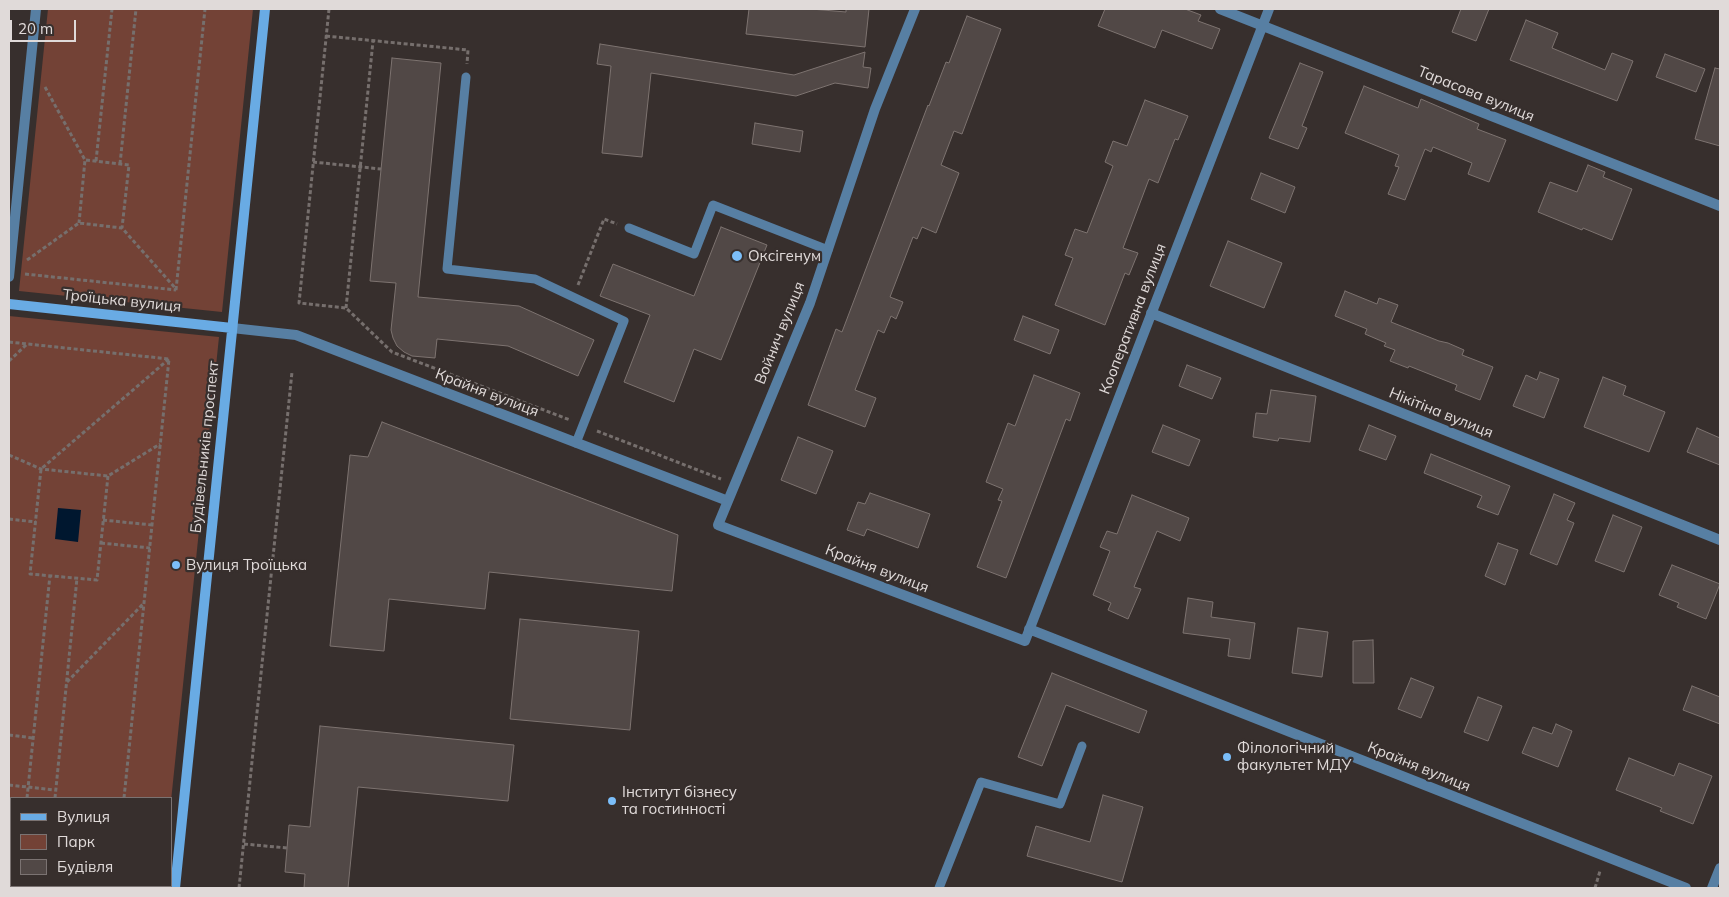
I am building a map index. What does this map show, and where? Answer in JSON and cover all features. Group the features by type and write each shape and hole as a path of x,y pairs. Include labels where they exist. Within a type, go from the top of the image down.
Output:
{"main road":[{"name":"Будівельників проспект","path":"175,888 265,9"},
{"name":"Троїцька вулиця","path":"9,304 232,328"}],"street":[{"path":"9,277 36,9"},
{"name":"Войнич вулиця","path":"718,525 810,303 875,110 915,9"},
{"name":"Тарасова вулиця","path":"1220,9 1720,206"},
{"name":"Кооперативна вулиця","path":"1025,641 1269,9"},
{"name":"Нікітіна вулиця","path":"1151,313 1720,540"},
{"name":"Крайня вулиця","path":"232,328 296,335 728,501"},
{"name":"Крайня вулиця","path":"718,525 1025,641"},
{"name":"Крайня вулиця","path":"1029,629 1686,888"},
{"path":"1712,888 1720,868"}],"lane":[{"path":"466,77 447,270 535,279 624,321 576,443"},
{"path":"629,228 694,254 713,205 828,250"},
{"path":"939,888 981,782 1060,804 1082,746"}],"path":[{"path":"96,161 112,9"},
{"path":"120,164 136,9"},
{"path":"176,290 206,9"},
{"path":"329,9 299,303 346,308 392,352 735,484"},
{"path":"326,36 468,50"},
{"path":"346,308 373,41"},
{"path":"44,85 85,160 79,223"},
{"path":"85,160 129,165 122,228"},
{"path":"313,162 381,169"},
{"path":"574,297 604,219"},
{"path":"9,272 79,223 122,228 176,290"},
{"path":"9,272 176,290"},
{"path":"9,342 169,359"},
{"path":"9,361 27,344"},
{"path":"124,797 169,359"},
{"path":"108,476 97,580 30,574 41,469 169,359"},
{"path":"239,888 292,372"},
{"path":"9,455 41,469 108,476 161,444"},
{"path":"9,519 36,522"},
{"path":"103,520 152,525"},
{"path":"100,543 150,548"},
{"path":"27,797 50,575"},
{"path":"55,797 77,578"},
{"path":"66,683 144,603"},
{"path":"9,735 33,738"},
{"path":"9,785 56,790"},
{"path":"244,844 287,848"}],"green space":[{"path":"48,9 253,9 222,312 19,291"},
{"path":"9,316 219,337 171,797 10,797 10,887 162,887 9,888"}],"water":[{"path":"58,508 81,510 78,542 55,539"}],"building":[{"path":"749,9 811,9 846,12 846,9 869,9 865,47 746,34"},
{"path":"1105,9 1185,9 1201,15 1198,21 1220,29 1212,49 1162,30 1155,48 1098,26"},
{"path":"1461,9 1489,9 1476,41 1452,32"},
{"path":"967,16 1001,29 962,134 954,131 941,165 959,173 936,233 922,227 917,239 913,237 890,297 903,302 896,319 891,316 884,333 878,330 855,390 876,398 865,427 808,405 836,329 842,332 928,105 946,62 949,63"},
{"path":"1526,20 1558,33 1552,48 1605,70 1612,53 1633,61 1617,101 1510,60"},
{"path":"600,44 794,75 865,52 863,67 871,68 868,88 835,83 796,96 651,73 642,157 602,153 611,66 597,64"},
{"path":"1665,54 1705,69 1696,92 1656,77"},
{"path":"392,58 441,63 418,297 519,306 594,340 578,376 508,346 437,339 435,358 412,356 397,346 391,330 396,283 370,281"},
{"path":"1300,63 1323,72 1302,126 1307,128 1298,149 1269,138"},
{"path":"1715,68 1720,69 1720,146 1695,139"},
{"path":"1364,86 1418,108 1421,99 1479,124 1477,129 1506,140 1489,182 1468,174 1472,163 1433,147 1431,152 1425,149 1405,200 1388,194 1399,167 1395,166 1399,155 1345,133"},
{"path":"1145,100 1188,116 1178,140 1175,139 1158,183 1149,179 1123,248 1138,253 1129,275 1125,273 1105,325 1055,305 1073,258 1065,255 1075,229 1087,233 1113,166 1105,162 1113,141 1127,146"},
{"path":"755,123 803,131 800,152 752,144"},
{"path":"1588,165 1605,172 1603,177 1632,189 1612,240 1538,212 1550,182 1577,192"},
{"path":"1261,173 1295,187 1285,213 1251,199"},
{"path":"721,227 767,245 721,360 694,349 674,402 624,382 650,315 600,296 613,264 694,296"},
{"path":"1228,241 1282,263 1264,308 1210,286"},
{"path":"1345,291 1377,304 1379,298 1398,305 1391,322 1464,350 1462,355 1493,367 1480,400 1455,390 1457,385 1409,366 1408,368 1390,361 1395,350 1384,346 1386,343 1365,334 1367,329 1335,316"},
{"path":"1023,316 1059,330 1050,354 1014,340"},
{"path":"1187,365 1221,378 1212,399 1179,386"},
{"path":"1540,372 1559,379 1544,418 1513,406 1526,375 1537,380"},
{"path":"1034,375 1080,393 1070,421 1066,419 1006,578 977,567 1002,501 998,500 1003,489 986,482 1008,423 1015,426"},
{"path":"1603,377 1626,386 1623,395 1665,412 1649,452 1584,427"},
{"path":"1271,390 1316,396 1310,442 1279,438 1278,441 1253,437 1256,413 1267,414"},
{"path":"382,422 678,535 672,591 489,572 485,609 389,599 384,651 330,646 350,455 368,457"},
{"path":"1163,425 1200,440 1189,466 1152,452"},
{"path":"1369,425 1396,436 1386,460 1359,450"},
{"path":"1697,428 1720,438 1720,465 1687,452"},
{"path":"798,437 833,451 816,494 781,480"},
{"path":"1431,454 1510,486 1498,515 1477,507 1482,496 1424,473"},
{"path":"870,493 930,514 918,548 867,529 864,536 847,530 858,502 865,504"},
{"path":"1554,494 1575,503 1567,520 1574,523 1557,565 1530,554"},
{"path":"1132,495 1189,518 1180,541 1157,531 1134,587 1141,589 1128,619 1108,610 1111,603 1093,595 1110,551 1100,547 1107,531 1117,534"},
{"path":"1613,515 1642,527 1624,572 1595,561"},
{"path":"1498,543 1518,550 1505,585 1485,576"},
{"path":"1672,565 1720,584 1706,619 1677,607 1679,603 1659,595"},
{"path":"1188,598 1213,602 1211,617 1255,623 1250,659 1228,656 1230,639 1183,633"},
{"path":"520,619 639,631 630,730 510,719"},
{"path":"1298,628 1328,632 1322,677 1292,673"},
{"path":"1373,640 1374,683 1353,683 1353,641"},
{"path":"1052,673 1147,711 1139,733 1066,705 1042,766 1018,757"},
{"path":"1411,678 1434,687 1421,718 1398,709"},
{"path":"1692,686 1720,697 1720,724 1683,710"},
{"path":"1478,697 1502,706 1488,741 1464,732"},
{"path":"1556,724 1572,731 1558,767 1522,753 1533,727 1552,734"},
{"path":"320,726 514,745 508,801 358,787 348,888 304,888 305,874 285,872 289,825 310,827"},
{"path":"1629,758 1674,776 1679,763 1712,776 1693,824 1660,811 1662,808 1616,790"},
{"path":"1103,795 1143,807 1122,882 1027,856 1036,826 1090,842"}],"place":[{"name":"Оксігенум","path":"737,256"},
{"name":"Вулиця Троїцька","path":"176,565"},
{"name":"Філологічний факультет МДУ","path":"1227,757"},
{"name":"Інститут бізнесу та гостинності","path":"612,801"}]}
